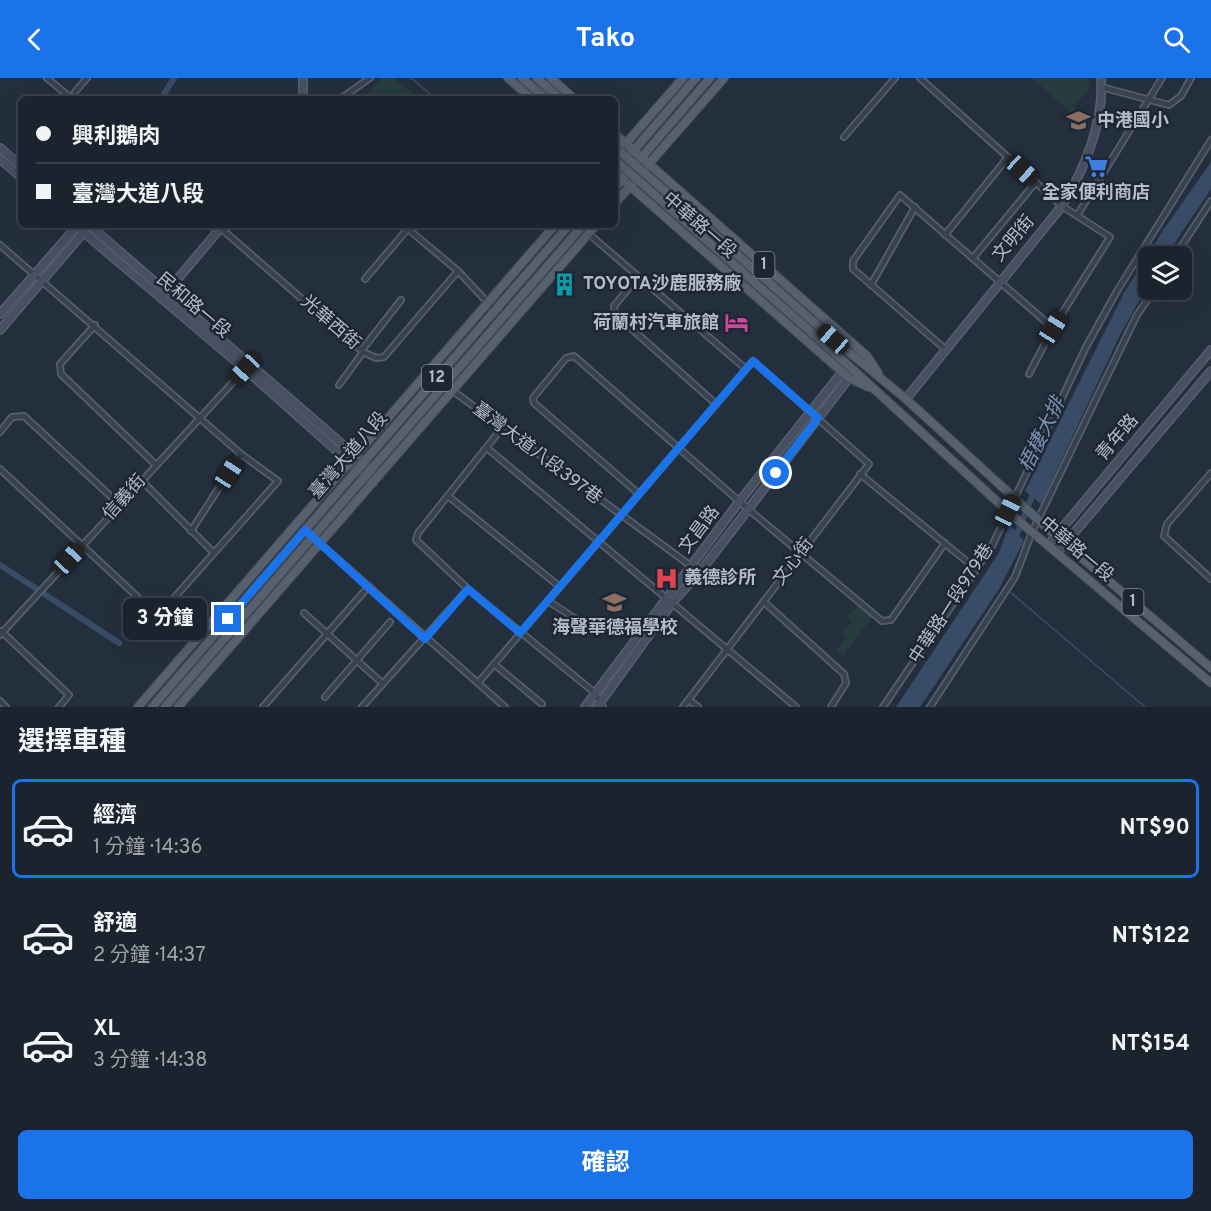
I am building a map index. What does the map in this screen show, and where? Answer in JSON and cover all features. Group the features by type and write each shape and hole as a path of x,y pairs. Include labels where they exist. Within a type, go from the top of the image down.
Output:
{"main road":[{"path":"508,78 529,96"},
{"path":"522,78 543,96"},
{"path":"537,78 557,96"},
{"path":"551,78 571,96"},
{"path":"618,155 683,78"},
{"path":"630,186 638,154 696,78"},
{"path":"618,175 710,78"},
{"path":"618,200 724,78"},
{"name":"1","path":"618,137 638,154"},
{"name":"中華路一段","path":"618,150 833,339 906,399 1065,544 1211,668"},
{"path":"618,158 638,154"},
{"name":"中華路一段","path":"638,154 867,356 881,377"},
{"name":"中華路一段","path":"618,162 827,346 1010,513 1211,683"},
{"name":"中華路一段","path":"618,175 849,378 872,389"},
{"name":"臺灣大道八段","path":"141,706 552,228"},
{"name":"臺灣大道八段","path":"152,707 566,228"},
{"name":"臺灣大道八段","path":"165,707 580,228"},
{"name":"臺灣大道八段","path":"178,707 594,228"},
{"name":"臺灣大道八段","path":"368,473 373,483"}],"street":[{"path":"47,78 68,96"},
{"path":"75,92 87,78"},
{"path":"303,78 303,96"},
{"path":"344,96 370,78"},
{"path":"844,137 895,78"},
{"path":"920,78 1062,206 1078,214 1110,237 1053,328 1029,374"},
{"name":"文明街","path":"906,399 1062,206 1083,167 1090,148 1097,123 1101,78"},
{"path":"1078,214 1162,78"},
{"path":"1101,87 1169,105 1181,96 1191,78"},
{"name":"中華路一段979巷","path":"883,707 992,546 1010,513 1014,497 1086,347 1117,291 1211,140"},
{"path":"0,148 18,163"},
{"path":"945,235 1008,158"},
{"path":"0,159 18,174"},
{"path":"973,258 1036,182"},
{"path":"945,349 853,269 854,261 900,195 1053,328"},
{"path":"1182,246 1211,201"},
{"path":"871,285 915,207"},
{"path":"0,314 79,228"},
{"path":"0,330 44,281 80,228"},
{"name":"民和路一段","path":"83,228 161,300 368,473 379,476"},
{"name":"民和路一段","path":"84,228 167,292 250,362 353,459"},
{"path":"161,300 218,228"},
{"name":"光華西街","path":"222,228 363,351 376,358 384,357 458,271"},
{"path":"365,279 409,228"},
{"path":"411,228 511,324"},
{"path":"589,234 746,369"},
{"path":"0,245 95,325 241,454 278,481 158,616 0,469"},
{"path":"638,277 614,306 615,314 716,404"},
{"path":"339,385 400,300"},
{"path":"930,707 1015,577 1032,532 1137,315 1147,300"},
{"path":"95,325 60,364 61,374 155,464"},
{"name":"青年路","path":"1048,545 1211,350"},
{"path":"639,494 534,404 533,398 566,358 574,356 748,509 882,621 891,620 945,543"},
{"path":"478,683 753,361 869,464 860,474 976,569"},
{"name":"信義街","path":"1,632 250,362"},
{"name":"青年路","path":"1057,553 1211,371"},
{"name":"文昌路","path":"600,706 692,566 842,372"},
{"path":"451,378 453,391"},
{"name":"文昌路","path":"585,707 669,600 748,509 849,378"},
{"name":"臺灣大道八段397巷","path":"453,391 692,566"},
{"path":"0,432 12,417 24,416 119,504"},
{"path":"502,428 418,533 416,540 468,589 595,693 600,706"},
{"path":"487,448 600,540 726,650 796,707"},
{"path":"191,531 241,454"},
{"path":"1210,576 1164,536 1167,524 1211,473"},
{"name":"文心街","path":"683,707 860,474"},
{"path":"141,480 214,553"},
{"path":"448,496 560,586"},
{"path":"297,523 425,639 505,707"},
{"path":"263,707 326,632 369,586"},
{"path":"362,707 468,589"},
{"path":"548,601 590,628"},
{"path":"764,602 844,674 846,683 831,707"},
{"path":"304,613 382,683"},
{"path":"325,697 390,622"},
{"path":"1,632 69,695 59,707"},
{"path":"494,664 542,704"},
{"path":"689,700 698,707"},
{"path":"0,701 6,707"}],"green space":[{"path":"381,78 394,78 415,96 365,96"},
{"path":"1032,78 1090,78 1088,92 1072,106 1087,119 1084,124"},
{"path":"858,606 873,616 843,656 836,651 846,637 842,633 852,621 847,616"}],"water":[{"path":"1211,162 1211,189 1173,246 1153,246"},
{"path":"1138,271 1140,300 1119,337 1041,504 1025,491 1124,293"},
{"path":"1009,524 1024,541 999,589 920,707 896,707 999,553"}],"waterway":[{"path":"163,96 174,78"},
{"path":"411,78 432,96"},
{"name":"梧棲大排","path":"1014,541 1035,489"},
{"path":"0,565 119,643"},
{"path":"1009,591 1145,707"}],"place":[{"name":"中港國小","path":"1079,121"},
{"name":"全家便利商店","path":"1096,167"},
{"name":"TOYOTA沙鹿服務廠","path":"565,284"},
{"name":"荷蘭村汽車旅館","path":"737,323"},
{"name":"義德診所","path":"666,578"},
{"name":"海聲華德福學校","path":"615,602"}],"route":[{"path":"228,619 305,530 425,639 468,589 520,633 753,361 818,418 776,473"}]}
